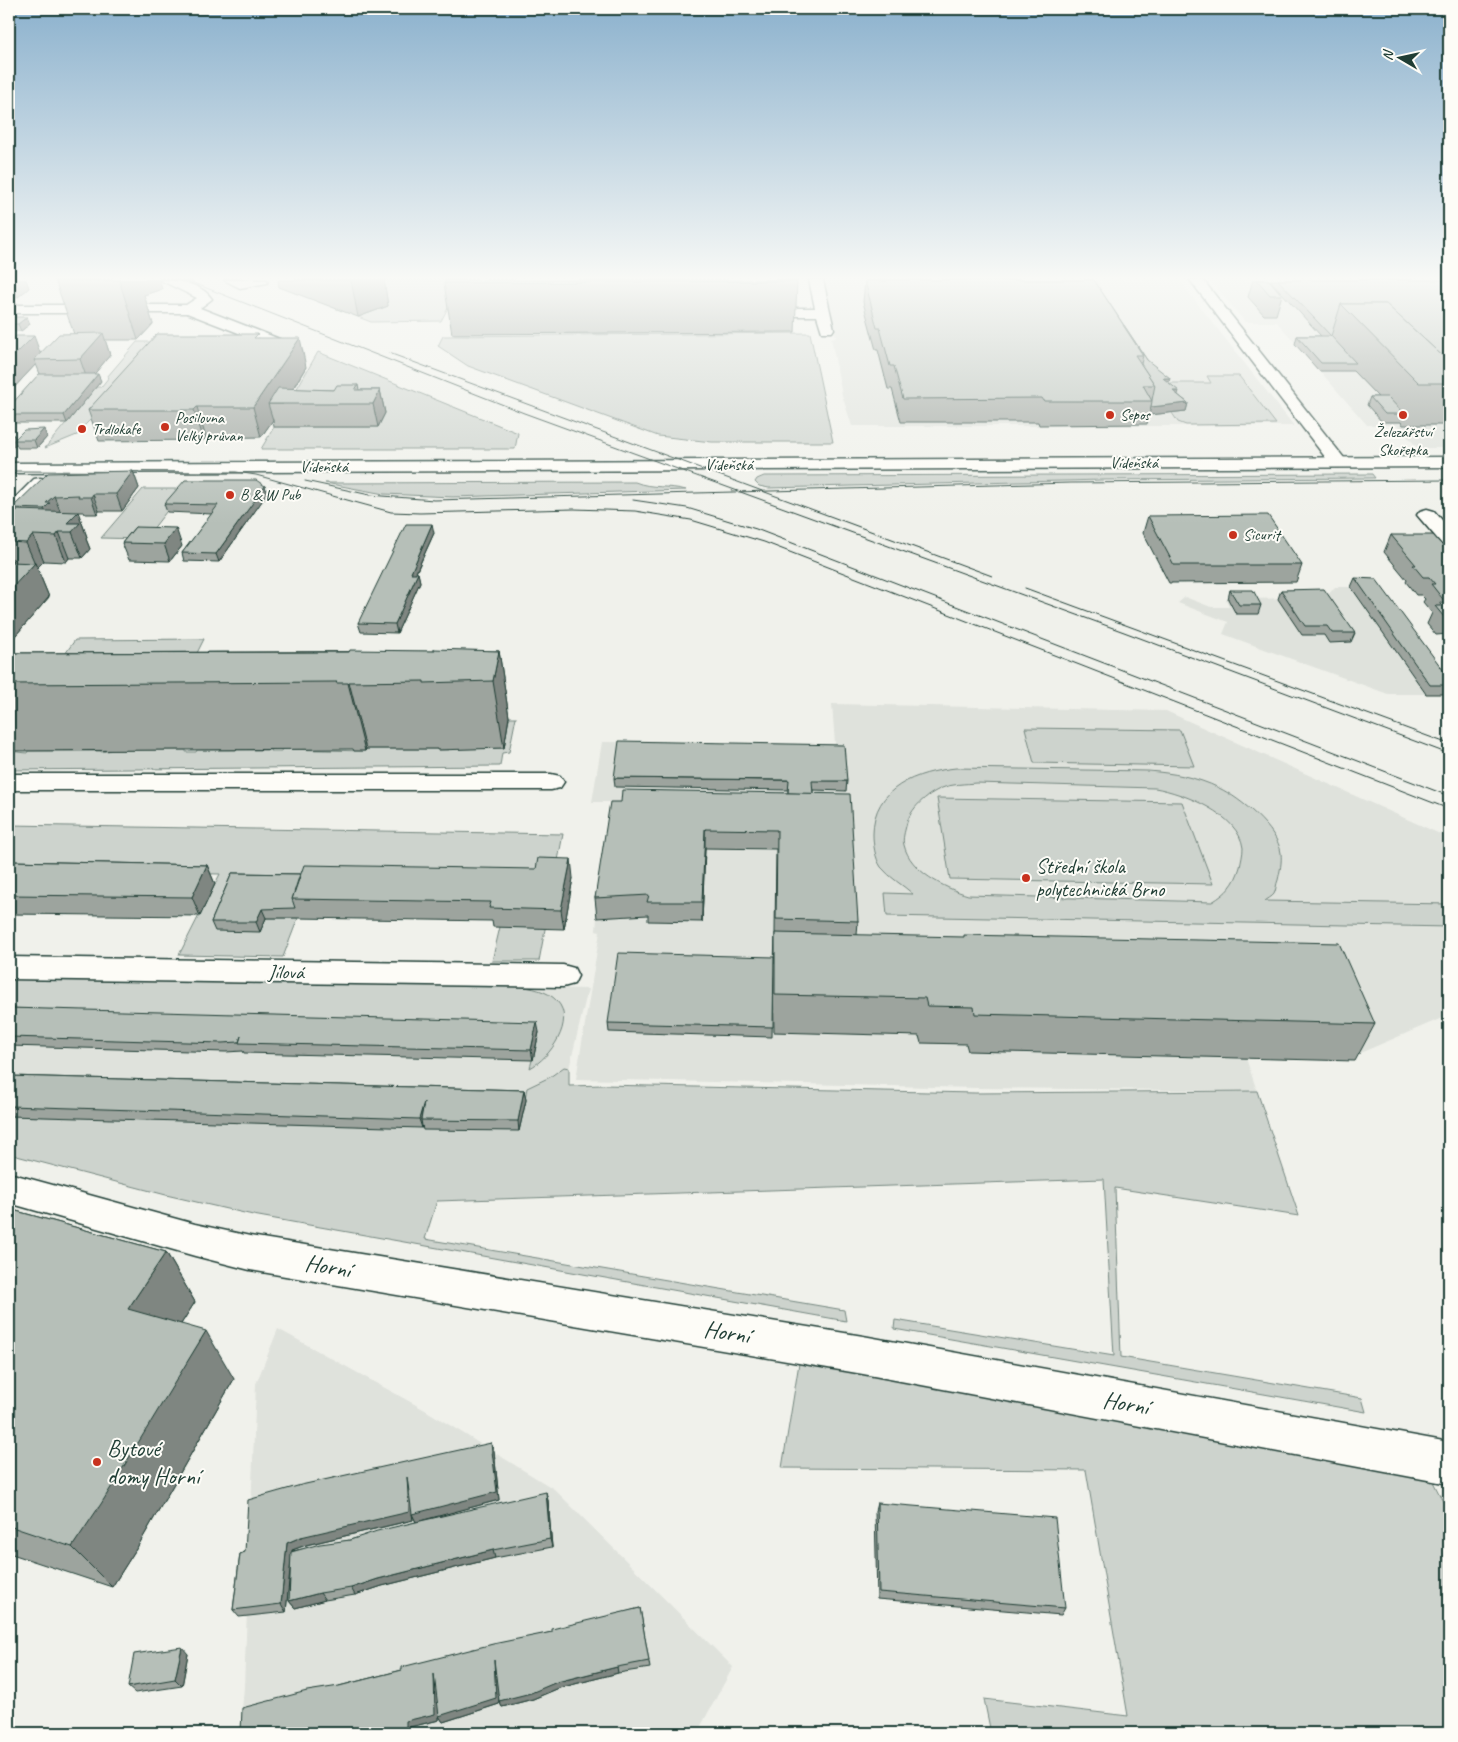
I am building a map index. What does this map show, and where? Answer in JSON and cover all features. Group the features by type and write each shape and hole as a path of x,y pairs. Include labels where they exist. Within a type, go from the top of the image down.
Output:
{"street":[{"path":"1259,361 1338,462"},
{"name":"Vídeňská","path":"9,468 1449,462"},
{"path":"9,514 55,468"},
{"path":"1427,515 1449,540"},
{"path":"9,782 551,782"},
{"name":"Jílová","path":"9,968 563,976"},
{"name":"Horní","path":"9,1188 195,1240 250,1252 863,1355 1449,1463"}],"shaded area":[{"path":"120,361 139,361 99,411 79,431 84,432 45,448 96,387 101,387 109,377 107,377"},
{"path":"313,361 341,361 518,433 515,449 261,449 274,427 378,427 384,414 284,411"},
{"path":"461,361 816,361 833,442 712,442 658,436 468,366"},
{"path":"835,361 1243,361 1294,426 852,426 842,395"},
{"path":"1311,361 1449,361 1449,448 1418,448 1397,425 1367,425"},
{"path":"1207,376 1239,376 1276,424 1186,425 1178,422 1172,413 1177,404 1166,386 1171,383 1211,383"},
{"path":"1372,474 1375,478 1104,480 769,488 759,486 755,482 764,476"},
{"path":"635,482 648,486 686,490 452,497 384,494 325,483"},
{"path":"143,489 184,489 145,539 101,538"},
{"path":"1335,587 1375,587 1449,694 1388,694 1223,634 1228,622 1178,603 1185,597 1211,607 1229,607 1226,599 1321,598 1326,597"},
{"path":"204,639 183,681 45,682 75,640"},
{"name":"Střední škola polytechnická Brno","path":"832,704 1166,711 1449,838 1449,1015 1353,1056 1246,1058 1257,1091 977,1088 576,1079 600,932 596,931 597,918 615,802 592,802 602,742 835,744"},
{"path":"509,717 516,717 509,752 502,753 500,766 9,770 9,751 27,753 28,751 186,750 186,752 196,752 197,750 281,751 282,749 365,751 366,749 449,750 450,748 503,748"},
{"path":"1025,728 1180,730 1194,766 1034,763"},
{"path":"956,768 1148,771 1193,778 1219,788 1237,799 1257,815 1273,834 1281,853 1280,870 1274,894 1265,901 1449,904 1449,927 887,916 885,893 913,894 888,875 881,867 876,855 873,834 875,818 880,804 900,785 913,778","holes":["959,784 1155,788 1194,800 1208,807 1232,825 1239,836 1243,848 1236,878 1230,888 1212,902 968,895 949,888 929,877 913,863 903,843 908,819 915,808 930,794 942,788"]},
{"path":"937,798 1182,802 1213,884 950,879"},
{"path":"9,825 563,834 539,961 492,961 500,927 538,889 236,883 259,932 266,918 298,918 283,957 179,955 220,874 162,873 9,876"},
{"path":"9,975 588,989 547,1161 9,1142"},
{"path":"9,978 518,986 549,994 562,1009 564,1018 558,1038 552,1048 538,1063 530,1068 539,1033 9,1018"},
{"path":"564,1067 569,1068 569,1086 603,1085 975,1093 1257,1091 1299,1216 1115,1188 1121,1357 1362,1398 1366,1412 894,1329 895,1320 1114,1356 1104,1179 437,1201 425,1239 844,1310 846,1321 253,1215 166,1195 9,1154 9,1115 519,1129 527,1088 550,1077"},
{"path":"278,1329 425,1410 554,1489 733,1667 697,1733 240,1733 244,1687 256,1384"},
{"path":"800,1357 1427,1470 1449,1513 1449,1733 991,1733 984,1699 1128,1716 1086,1470 782,1468"}],"building":[{"path":"132,361 284,361 253,407 197,407 194,410 88,410"},
{"path":"889,361 1139,361 1155,385 1143,385 1152,401 1044,401 1042,398 903,399 894,366 890,366"},
{"path":"1142,361 1149,361 1170,378 1163,378 1179,391 1173,391 1188,403 1151,407 1155,385 1141,364"},
{"path":"1319,361 1354,361 1356,363 1321,363"},
{"path":"1398,361 1449,362 1449,383 1419,383"},
{"path":"39,374 98,374 64,415 9,415 9,407"},
{"path":"337,385 358,385 355,390 380,390 373,404 268,404 278,388 334,390"},
{"path":"1370,397 1388,397 1404,414 1385,414"},
{"path":"44,429 34,440 14,440 24,430"},
{"path":"133,471 116,494 93,494 91,497 78,497 79,495 54,496 46,503 50,503 44,509 12,508 48,473"},
{"path":"185,480 256,480 265,486 216,554 182,553 218,505 164,504"},
{"path":"17,510 78,512 67,523 80,523 72,532 59,532 56,536 33,535 26,543 9,542 9,518"},
{"path":"1268,515 1302,565 1174,565 1148,516"},
{"path":"406,524 432,524 411,573 418,573 395,624 358,623"},
{"path":"135,527 176,528 164,544 122,543"},
{"path":"1391,535 1433,535 1449,553 1449,616 1444,617 1435,606 1442,606 1439,603 1446,603 1431,584 1435,584 1429,577 1423,577 1413,565 1416,565"},
{"path":"9,559 14,559 11,562 35,563 9,591"},
{"path":"1355,578 1376,579 1449,678 1449,685 1430,685"},
{"path":"1324,589 1355,633 1332,633 1327,626 1305,626 1281,590"},
{"path":"1230,590 1253,590 1261,605 1239,605"},
{"path":"434,649 499,651 493,681 424,683 424,681 9,684 9,653 349,652 350,650 434,651"},
{"path":"619,741 844,745 847,781 812,781 813,794 788,793 789,780 614,778"},
{"path":"622,790 850,794 858,921 776,919 777,830 705,829 702,902 647,902 649,895 595,898 610,802 621,802"},
{"path":"538,858 571,859 561,910 489,908 491,902 292,899 304,865 536,869"},
{"path":"9,861 207,865 192,897 9,895"},
{"path":"232,873 300,874 292,899 295,908 262,909 256,922 211,922"},
{"path":"775,933 1339,943 1375,1024 975,1014 974,1007 927,1006 925,998 775,995"},
{"path":"618,953 774,957 773,1027 608,1023"},
{"path":"9,1008 537,1022 531,1050 239,1043 241,1036 239,1042 222,1043 9,1037"},
{"path":"9,1076 524,1090 518,1121 421,1120 424,1102 419,1119 9,1106"},
{"name":"Bytové domy Horní","path":"9,1209 166,1252 128,1309 206,1331 101,1504 72,1547 9,1526"},
{"path":"491,1443 497,1492 412,1514 407,1477 409,1512 301,1537 287,1543 281,1604 233,1610 240,1554 245,1552 248,1500 301,1485"},
{"path":"546,1492 550,1539 493,1550 378,1579 351,1588 289,1601 291,1552 320,1544 350,1540 377,1531"},
{"path":"877,1503 1055,1518 1065,1608 879,1592"},
{"path":"640,1608 649,1661 557,1682 531,1693 499,1701 494,1660 496,1698 439,1716 434,1674 435,1714 406,1721 406,1727 385,1733 241,1733 242,1708 307,1691 339,1686 402,1670 402,1667 493,1644 552,1632 552,1629"},
{"path":"182,1647 175,1679 128,1687 134,1654"}],"tram line":[{"path":"393,361 524,413 740,492"},
{"path":"411,361 763,491"},
{"path":"9,471 236,472 256,475 391,512 574,509 635,511 691,520 764,542 1449,809"},
{"path":"763,491 1070,483 1449,480"},
{"path":"305,481 370,495 434,500 740,492"},
{"path":"740,492 763,491"},
{"path":"763,491 992,576"},
{"path":"740,492 1124,632 1449,754"},
{"path":"633,500 687,508 756,529 1449,796"},
{"path":"1025,588 1449,744"}],"place":[{"name":"Sepos","path":"1110,415"},
{"name":"Železářství Skořepka","path":"1403,415"},
{"name":"Posilovna Velký průvan","path":"165,427"},
{"name":"Trdlokafe","path":"82,429"},
{"name":"B & W Pub","path":"230,495"},
{"name":"Sicurit","path":"1233,535"},
{"name":"Střední škola polytechnická Brno","path":"1026,878"},
{"name":"Bytové domy Horní","path":"97,1462"}]}
